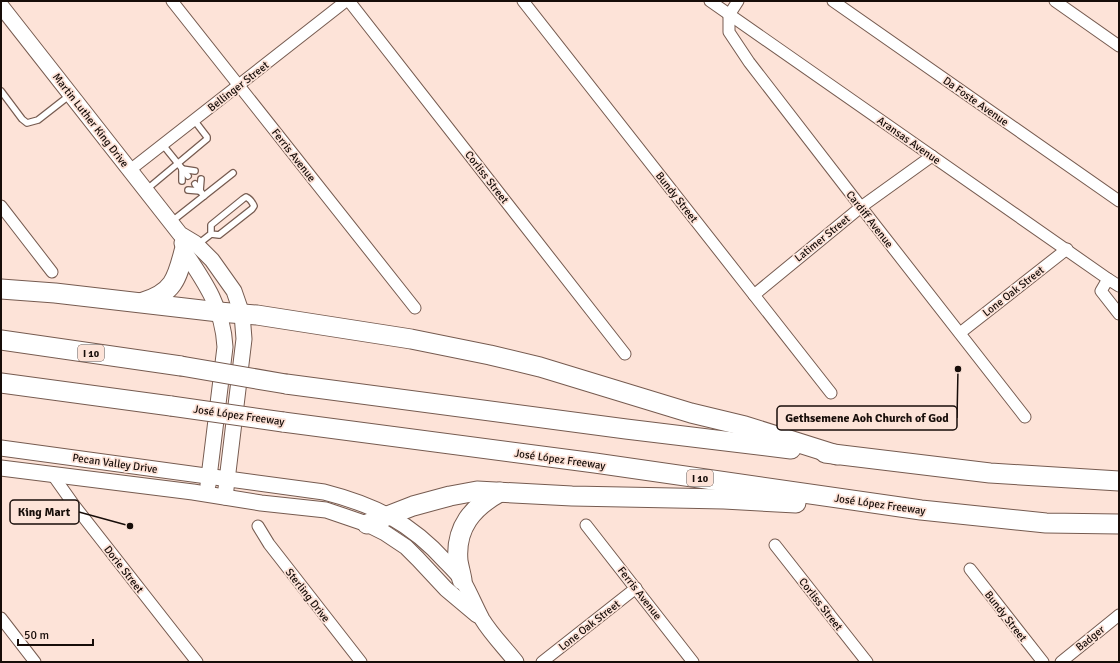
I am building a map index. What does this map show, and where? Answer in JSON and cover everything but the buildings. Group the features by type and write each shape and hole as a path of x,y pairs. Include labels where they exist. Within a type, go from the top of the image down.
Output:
{"highway":[{"path":"143,302 156,298 166,292 177,276 183,238"},
{"path":"1,289 55,293 256,315 411,339 540,367 691,413 745,426 837,455"},
{"name":"I 10","path":"1,340 181,366 286,384 621,429 990,473 1119,481"},
{"name":"José López Freeway","path":"1,384 595,463 921,510 1046,523 1119,524"},
{"path":"367,524 413,506 450,496 477,491 572,496 724,499 921,510"},
{"path":"462,580 458,561 462,530 468,518 476,509 488,498 500,492"}],"main road":[{"name":"Martin Luther King Drive","path":"1,6 183,238 206,283 225,331 225,347 207,494"},
{"name":"Martin Luther King Drive","path":"183,238 212,260 234,291 242,314 244,339 243,353 225,497"},
{"name":"Pecan Valley Drive","path":"1,448 228,479"},
{"name":"Pecan Valley Drive","path":"1,468 207,494"},
{"path":"228,479 324,492 358,502 389,515 423,539 462,580 482,619 516,662"},
{"path":"207,494 260,503 326,510 367,524 406,547 446,589 482,619"}],"street":[{"name":"Ferris Avenue","path":"172,1 415,308"},
{"name":"Bellinger Street","path":"130,170 347,1"},
{"name":"Corliss Street","path":"347,1 625,354"},
{"name":"Bundy Street","path":"523,1 831,393"},
{"name":"Aransas Avenue","path":"710,1 1119,286"},
{"path":"729,14 738,1"},
{"name":"Da Foste Avenue","path":"833,1 1119,201"},
{"path":"1055,1 1119,46"},
{"name":"Cardiff Avenue","path":"729,14 729,32 749,62 1025,417"},
{"name":"Latimer Street","path":"754,295 861,207 932,156"},
{"path":"1,206 52,272"},
{"name":"Lone Oak Street","path":"960,333 1066,249"},
{"path":"1108,278 1101,292 1119,314"},
{"name":"Dorie Street","path":"52,474 74,505 197,662"},
{"name":"Ferris Avenue","path":"586,525 693,662"},
{"name":"Sterling Drive","path":"258,526 268,544 361,662"},
{"name":"Corliss Street","path":"775,545 867,662"},
{"name":"Bundy Street","path":"970,569 1043,662"},
{"name":"Lone Oak Street","path":"542,662 636,588"},
{"name":"Badger","path":"1061,662 1119,615"},
{"path":"1,618 35,662"}],"lane":[{"path":"1,91 22,119 27,123 32,123 38,120 71,94"},
{"path":"146,190 207,139 194,120"},
{"path":"163,145 188,176"},
{"path":"182,169 195,171"},
{"path":"182,169 182,182"},
{"path":"183,238 204,196 233,173"},
{"path":"200,191 201,179"},
{"path":"195,184 204,196"},
{"path":"188,190 200,191"},
{"path":"183,238 211,234 219,235 252,209 254,206 253,202 246,197 243,199 211,225 211,234"}],"place":[{"name":"Gethsemene Aoh Church of God","path":"958,369"},
{"name":"King Mart","path":"130,526"}]}
